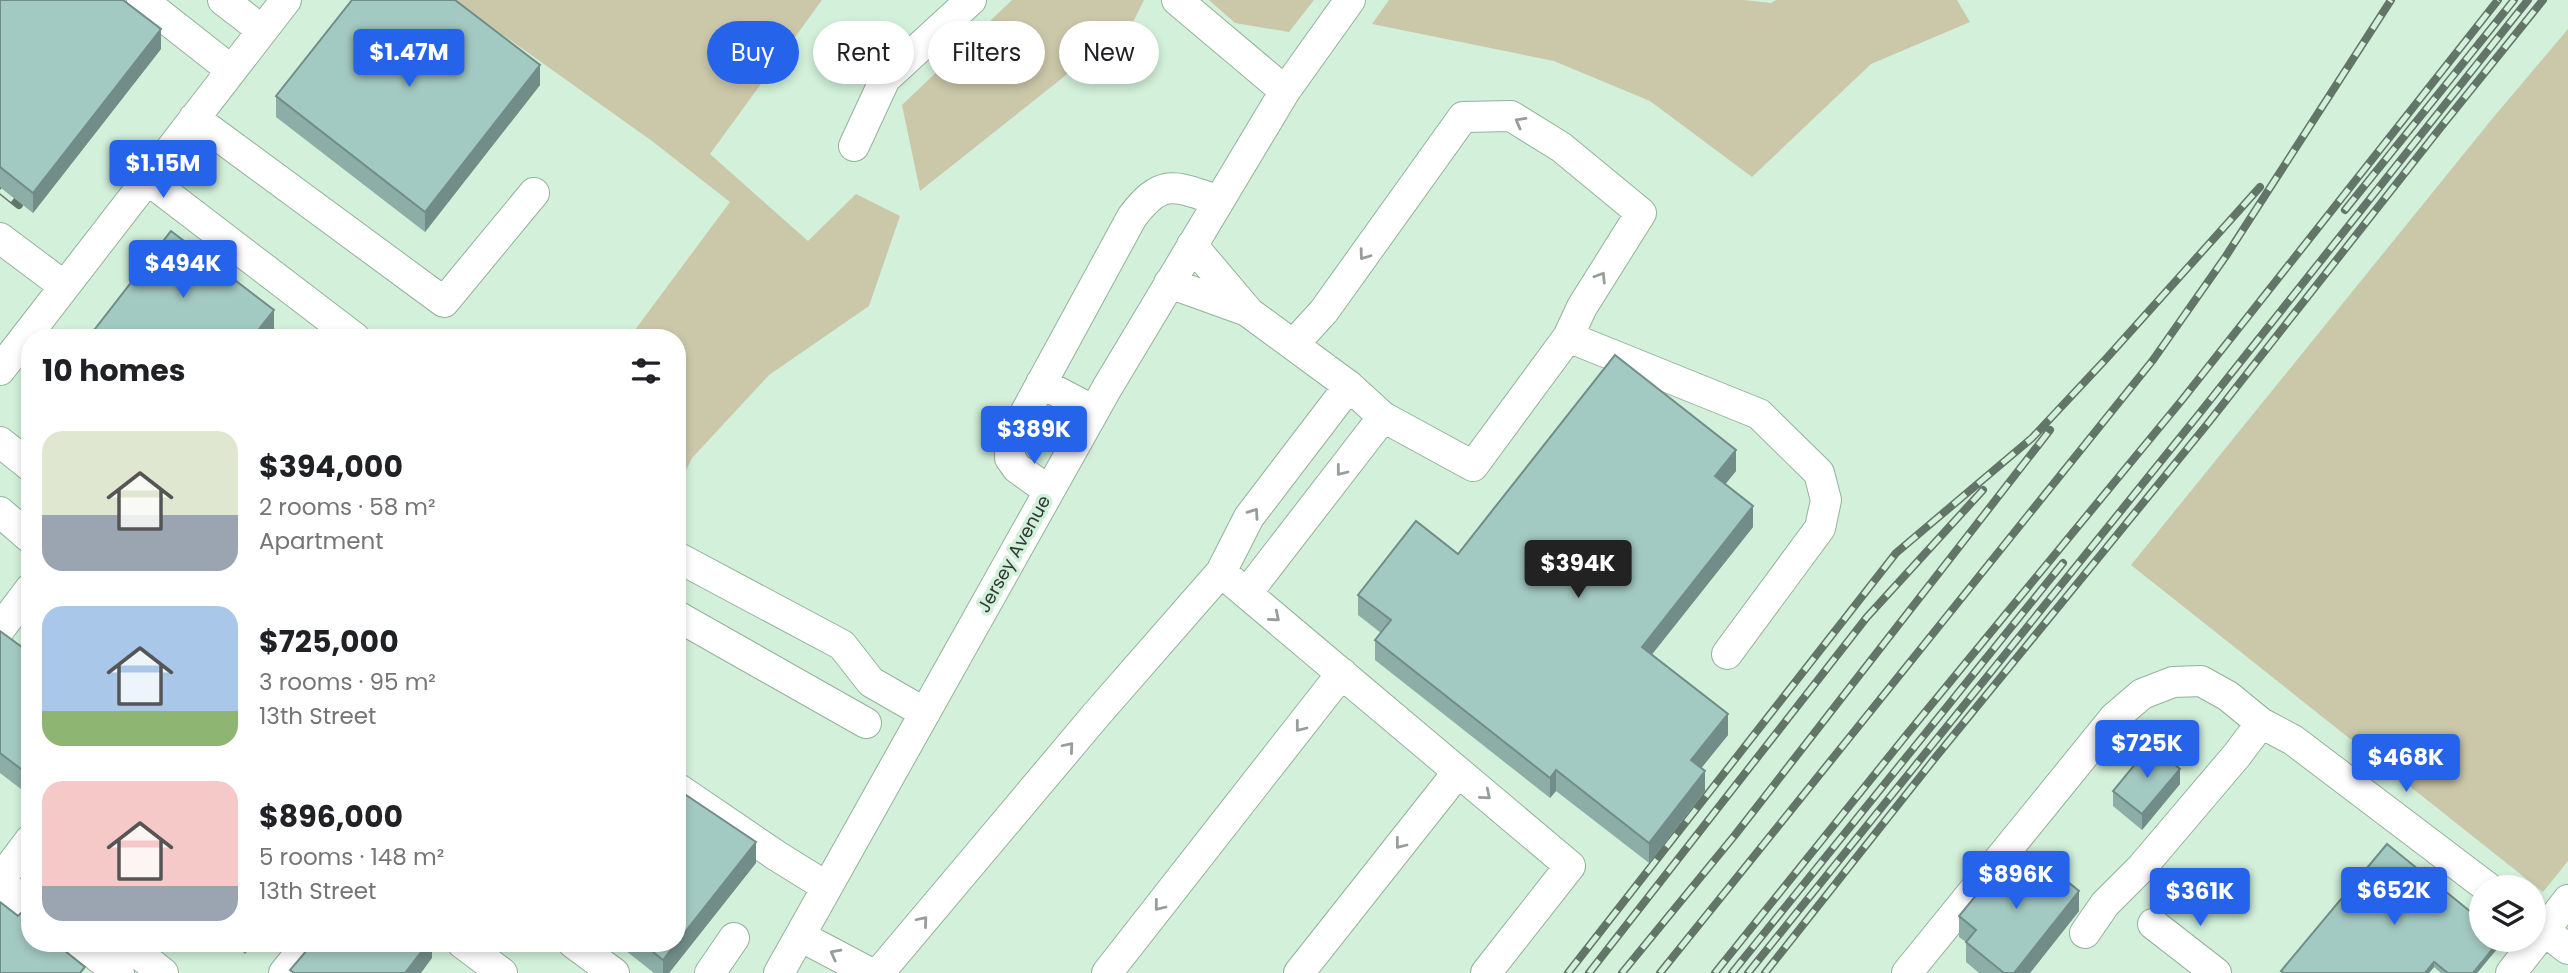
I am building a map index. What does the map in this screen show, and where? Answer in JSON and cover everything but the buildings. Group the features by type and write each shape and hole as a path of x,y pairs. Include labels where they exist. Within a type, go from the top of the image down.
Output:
{"street":[{"path":"142,0 231,70"},
{"path":"223,0 262,30"},
{"path":"31,329 286,0"},
{"path":"854,146 886,79 971,0"},
{"path":"1177,0 1285,91"},
{"name":"Jersey Avenue","path":"789,970 800,936 1094,411 1285,91 1350,0"},
{"path":"1170,283 1247,311 1349,386 1383,417 1474,466 1568,337 1582,307 1641,213 1561,147 1511,116 1464,117 1324,311 1294,344"},
{"path":"194,118 444,302 534,193"},
{"path":"147,179 343,329"},
{"path":"1049,491 1017,468 1010,458 1010,441 1132,216 1148,196 1167,188 1179,188 1219,200"},
{"path":"0,238 64,286"},
{"path":"1192,245 1247,311"},
{"path":"1568,337 1759,414 1819,472 1826,500 1820,528 1727,654"},
{"path":"0,370 21,342"},
{"path":"1041,383 1094,411"},
{"path":"879,973 1096,715 1221,572 1250,517 1349,386"},
{"path":"1247,593 1383,417"},
{"path":"0,442 21,459"},
{"path":"0,512 21,530"},
{"path":"686,562 842,645 871,682 925,713"},
{"path":"1221,572 1570,866 1486,973"},
{"path":"0,629 21,601"},
{"path":"686,621 866,723"},
{"path":"1107,973 1342,673"},
{"path":"1907,973 2106,728 2142,694 2173,682 2201,681 2228,696 2261,723 2294,740 2471,875"},
{"path":"2085,933 2105,904 2142,867 2261,723"},
{"path":"1299,973 1458,772"},
{"path":"686,794 827,887"},
{"path":"12,863 21,884"},
{"path":"2546,920 2568,900"},
{"path":"2153,924 2217,973"},
{"path":"2546,932 2568,950"},
{"path":"800,936 870,973"},
{"path":"709,973 734,938"},
{"path":"99,952 121,962 163,973"},
{"path":"284,973 301,952"},
{"path":"585,952 614,973"},
{"path":"2511,973 2524,952"}],"shaded area":[{"path":"454,0 822,0 799,32 799,21 707,21 707,84 761,84 710,154 808,241 856,194 900,216 869,306 769,375 692,458 686,470 686,329 636,329 730,202 652,141"},
{"path":"1012,0 1144,0 1134,21 1059,21 1059,81 920,191 902,105 928,80 928,84 1045,84 1045,21 990,21"},
{"path":"1209,0 1314,0 1289,32 1235,23"},
{"path":"1389,0 1744,0 1771,3 1776,0 1957,0 1970,22 1871,64 1752,177 1650,101 1554,61 1372,24"},
{"path":"2568,29 2568,861 2546,888 2546,875 2522,875 2131,565"}],"railway":[{"path":"1660,973 2153,360 2226,256 2391,0"},
{"path":"1715,973 2182,400 2498,0"},
{"path":"2345,210 2514,0"},
{"path":"1748,973 2199,414 2528,0"},
{"path":"1765,973 1935,758 2209,422 2543,0"},
{"path":"1568,973 1896,553 2032,438 2260,187"},
{"path":"0,190 19,205"},
{"path":"1622,973 1735,835 2050,430"},
{"path":"1589,973 1867,617 1983,490"},
{"path":"1732,973 2063,563"}]}
